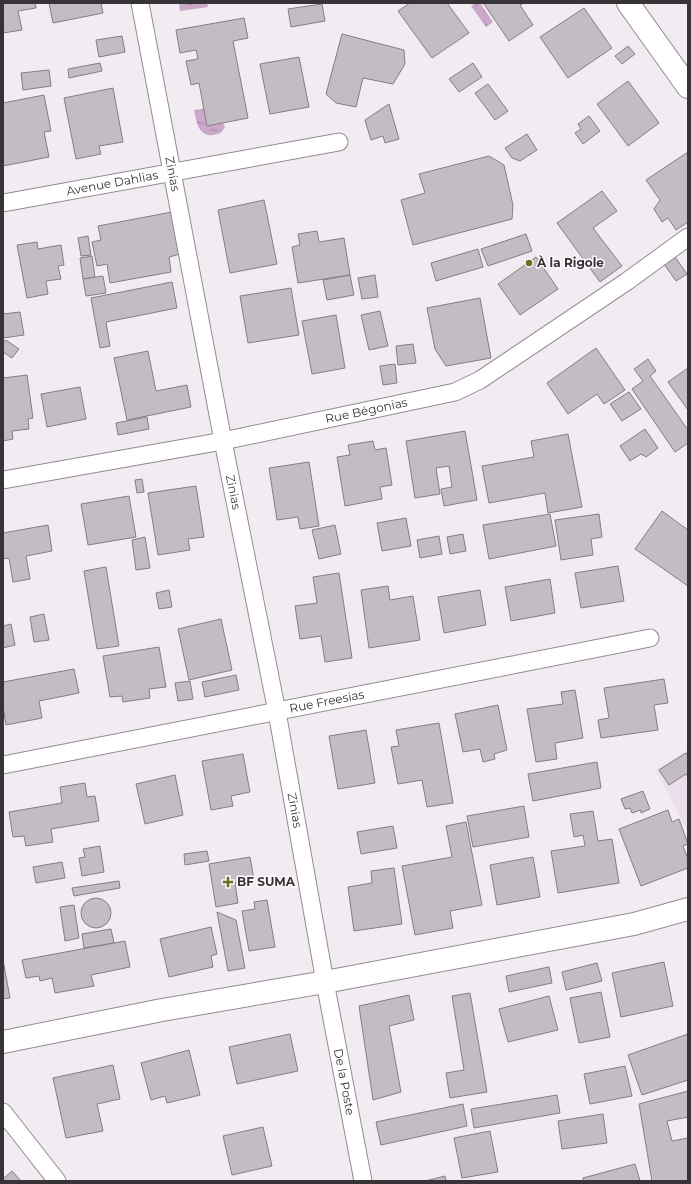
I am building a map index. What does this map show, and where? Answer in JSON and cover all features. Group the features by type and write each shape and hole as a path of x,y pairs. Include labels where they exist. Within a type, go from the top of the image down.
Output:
{"street":[{"name":"Zinias","path":"140,3 223,441 277,712 325,982"},
{"path":"628,3 688,88"},
{"name":"Avenue Dahlias","path":"3,203 339,142"},
{"name":"Rue Bégonias","path":"3,480 223,441 455,392 480,380 626,282 688,237"},
{"name":"Rue Freesias","path":"3,765 650,638"},
{"path":"3,1042 162,1010 325,982 634,924 688,909"},
{"name":"De la Poste","path":"325,982 363,1181"},
{"path":"3,1112 57,1181"}],"shaded area":[{"path":"688,749 688,833 656,770"}],"water":[{"path":"179,3 207,3 208,7 180,11"},
{"path":"476,3 480,3 493,22 486,27 471,6"},
{"path":"204,109 223,123 225,127 221,133 208,135 201,131 196,121 194,110"}],"building":[{"path":"3,3 35,3 36,8 18,11 22,30 3,33"},
{"path":"49,3 101,3 103,13 53,23"},
{"path":"410,3 447,3 469,33 432,58 398,11"},
{"path":"524,3 520,5 533,25 509,41 484,4"},
{"path":"322,4 325,21 291,27 288,9"},
{"path":"584,8 612,48 568,78 540,37"},
{"path":"244,18 248,38 233,41 248,118 207,126 199,83 191,85 186,61 198,59 196,50 180,53 176,30"},
{"path":"342,34 404,50 405,64 393,84 363,78 356,107 336,103 326,94"},
{"path":"122,36 125,52 99,57 96,40"},
{"path":"628,46 635,54 622,64 615,56"},
{"path":"299,57 309,107 270,114 260,64"},
{"path":"100,63 102,71 69,78 68,69"},
{"path":"473,63 482,77 459,92 449,79"},
{"path":"49,70 51,86 23,90 21,73"},
{"path":"628,81 659,123 628,146 597,104"},
{"path":"488,84 508,111 495,120 475,93"},
{"path":"113,88 123,142 99,146 101,154 76,159 64,98"},
{"path":"44,95 51,131 44,132 49,157 3,166 3,103"},
{"path":"389,104 399,139 385,143 383,136 371,140 365,120"},
{"path":"589,116 600,131 583,144 575,133 581,129 578,124"},
{"path":"527,134 537,150 520,161 512,158 505,148"},
{"path":"688,152 688,222 676,230 668,218 662,222 654,209 660,200 646,180"},
{"path":"489,156 504,165 513,205 512,219 413,245 401,200 425,193 419,174"},
{"path":"602,191 617,211 593,228 622,266 600,282 557,223"},
{"path":"264,200 277,264 230,273 218,210"},
{"path":"172,212 180,254 169,257 171,272 110,283 107,264 97,266 92,242 101,240 98,226"},
{"path":"317,231 319,242 344,238 350,275 298,283 292,247 300,245 298,234"},
{"path":"526,234 532,251 488,266 481,249"},
{"path":"88,236 91,255 81,256 78,238"},
{"path":"37,242 38,249 61,245 64,265 58,266 61,279 46,281 48,294 27,298 17,245"},
{"path":"478,249 483,267 436,281 431,263"},
{"path":"92,256 95,277 83,279 80,258"},
{"path":"536,257 558,289 520,315 498,284"},
{"path":"675,257 687,274 676,281 664,264"},
{"path":"350,275 354,295 327,300 323,280"},
{"path":"375,275 378,297 362,299 358,278"},
{"path":"103,276 106,293 86,296 83,279"},
{"path":"172,282 177,308 106,322 110,346 100,348 91,298"},
{"path":"291,288 299,335 248,343 240,296"},
{"path":"480,298 491,358 446,366 435,349 427,308"},
{"path":"380,311 388,346 369,350 361,315"},
{"path":"20,312 24,335 3,338 3,314"},
{"path":"336,315 345,368 312,374 302,321"},
{"path":"6,340 19,349 12,358 3,352 3,343"},
{"path":"413,344 416,363 398,365 396,346"},
{"path":"596,348 625,390 604,404 597,394 568,414 547,383"},
{"path":"148,351 156,391 187,385 191,407 127,420 114,358"},
{"path":"648,359 656,371 650,376 688,430 688,443 675,452 632,389 643,381 634,369"},
{"path":"395,364 397,383 383,385 380,366"},
{"path":"688,368 688,410 668,382"},
{"path":"27,375 33,418 28,419 29,429 12,431 13,439 3,441 3,378"},
{"path":"80,387 86,419 47,427 41,394"},
{"path":"629,392 641,409 622,421 610,404"},
{"path":"147,417 149,429 118,435 116,423"},
{"path":"645,429 658,448 646,457 641,454 630,461 620,446"},
{"path":"465,431 477,500 444,506 441,489 452,487 449,466 436,468 440,494 415,498 406,441"},
{"path":"568,434 582,507 548,513 545,493 489,503 482,466 534,457 531,441"},
{"path":"373,441 375,450 386,448 392,485 380,487 382,499 345,506 337,457 350,455 348,445"},
{"path":"309,462 319,526 300,529 298,517 277,520 269,468"},
{"path":"142,479 144,492 137,493 135,480"},
{"path":"196,486 204,537 188,539 190,550 158,555 148,493"},
{"path":"129,496 136,537 88,545 81,504"},
{"path":"662,511 688,530 688,586 635,549"},
{"path":"550,514 556,546 489,559 483,525"},
{"path":"599,514 602,537 591,539 593,555 561,560 555,520"},
{"path":"406,518 411,546 382,551 377,523"},
{"path":"48,525 52,551 26,556 30,579 13,582 9,558 3,559 3,533"},
{"path":"335,525 341,554 319,559 312,530"},
{"path":"463,534 466,551 450,554 447,537"},
{"path":"439,536 442,554 420,558 417,540"},
{"path":"145,537 150,568 136,570 132,540"},
{"path":"618,566 624,601 581,608 575,573"},
{"path":"106,567 119,646 97,649 84,571"},
{"path":"339,573 352,658 325,662 321,636 300,639 295,606 317,603 313,577"},
{"path":"550,579 555,613 511,621 505,587"},
{"path":"388,586 390,600 413,596 420,640 369,648 361,590"},
{"path":"169,590 172,607 159,609 156,593"},
{"path":"480,590 486,625 444,633 438,597"},
{"path":"44,614 49,640 34,642 30,617"},
{"path":"221,619 232,670 189,680 178,629"},
{"path":"11,624 15,645 3,648 3,626"},
{"path":"159,647 166,687 149,689 150,698 123,702 122,696 110,697 103,656"},
{"path":"74,669 79,693 39,701 42,718 6,725 3,707 3,682"},
{"path":"236,675 239,690 205,697 202,682"},
{"path":"664,679 668,703 654,705 658,730 601,738 598,720 609,718 604,688"},
{"path":"190,681 193,699 178,701 175,683"},
{"path":"575,690 583,738 555,743 557,759 536,762 527,709 563,704 561,692"},
{"path":"498,705 507,750 494,754 495,759 483,762 480,749 463,752 455,714"},
{"path":"439,723 453,803 427,807 422,780 398,784 391,747 399,746 396,730"},
{"path":"366,730 375,783 338,789 329,736"},
{"path":"686,753 688,756 688,777 686,774 669,785 659,770"},
{"path":"243,754 250,792 231,796 233,806 211,810 202,761"},
{"path":"597,762 601,788 533,801 528,774"},
{"path":"175,775 183,815 145,824 136,784"},
{"path":"85,783 87,797 95,796 99,821 51,829 53,842 26,846 24,836 13,837 9,812 62,803 60,787"},
{"path":"643,791 650,809 641,813 641,810 632,813 630,808 625,809 621,799"},
{"path":"524,806 529,837 473,847 467,816"},
{"path":"668,810 672,822 679,819 688,844 683,846 688,859 688,868 641,886 619,829"},
{"path":"593,811 598,841 612,839 619,883 558,893 551,851 585,846 583,835 574,837 570,814"},
{"path":"466,822 482,905 450,911 453,928 415,935 402,866 452,857 446,826"},
{"path":"393,826 397,848 361,854 357,832"},
{"path":"100,846 104,872 82,876 79,858 85,857 83,849"},
{"path":"207,851 209,861 185,865 184,854"},
{"name":"BF SUMA","path":"250,857 254,880 235,883 238,903 216,907 209,864"},
{"path":"533,857 540,897 497,905 490,865"},
{"path":"62,862 65,878 36,883 33,867"},
{"path":"394,868 402,924 354,931 348,887 372,883 371,871"},
{"path":"119,881 120,888 74,896 72,888"},
{"path":"96,898 107,902 111,913 107,924 96,928 85,924 81,913 85,902"},
{"path":"267,900 275,947 249,951 242,911 255,909 254,902"},
{"path":"74,905 79,938 65,941 60,907"},
{"path":"217,912 236,920 245,968 228,971"},
{"path":"211,927 217,954 211,956 213,967 169,977 160,939"},
{"path":"111,929 114,943 84,948 82,934"},
{"path":"125,941 130,967 91,975 94,986 55,993 52,978 40,981 39,976 26,978 22,960"},
{"path":"3,960 10,998 3,999"},
{"path":"664,962 673,1006 621,1017 612,973"},
{"path":"597,963 602,981 566,990 562,972"},
{"path":"549,967 552,983 509,992 506,976"},
{"path":"601,992 610,1037 579,1043 570,998"},
{"path":"470,993 487,1092 450,1098 446,1073 464,1070 452,996"},
{"path":"409,995 414,1020 389,1026 401,1092 373,1100 359,1006"},
{"path":"549,996 558,1030 508,1042 499,1009"},
{"path":"290,1034 298,1071 237,1084 229,1047"},
{"path":"688,1034 688,1080 642,1095 628,1055"},
{"path":"189,1050 200,1095 167,1103 165,1096 151,1100 141,1063"},
{"path":"113,1065 120,1099 97,1104 103,1131 66,1138 53,1078"},
{"path":"625,1066 632,1096 590,1104 584,1074"},
{"path":"688,1091 688,1117 667,1121 672,1141 688,1138 688,1181 652,1181 639,1104"},
{"path":"557,1095 560,1113 474,1128 471,1109"},
{"path":"463,1104 467,1126 381,1145 376,1122"},
{"path":"603,1114 607,1143 562,1149 558,1121"},
{"path":"263,1127 272,1166 232,1175 223,1136"},
{"path":"490,1131 498,1172 462,1178 454,1138"},
{"path":"635,1164 640,1181 583,1181 583,1178"},
{"path":"12,1171 21,1181 3,1181 3,1179"},
{"path":"445,1176 446,1181 425,1181"}],"place":[{"name":"À la Rigole","path":"529,263"},
{"name":"BF SUMA","path":"228,882"}]}
